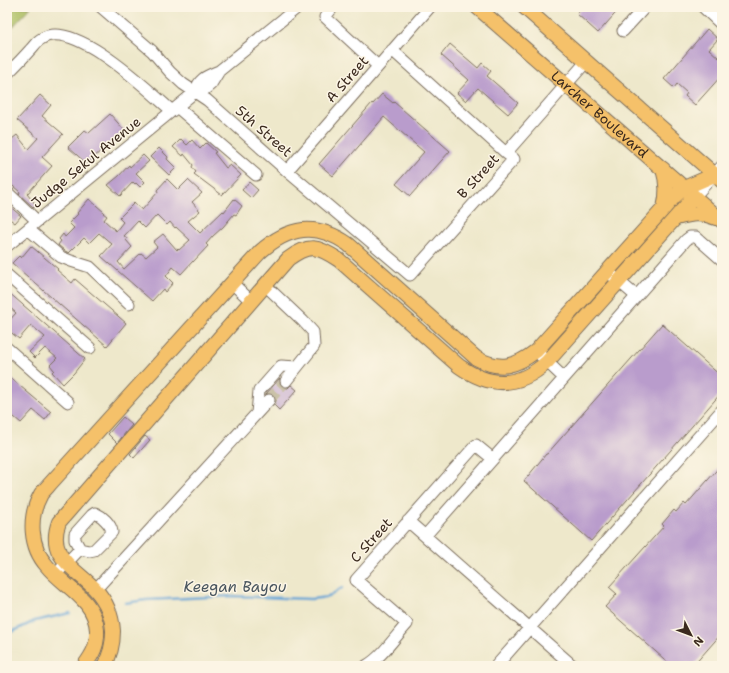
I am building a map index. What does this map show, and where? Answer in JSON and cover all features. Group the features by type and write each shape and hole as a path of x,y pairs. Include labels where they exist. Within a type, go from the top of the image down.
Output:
{"main road":[{"name":"Larcher Boulevard","path":"477,7 721,220"},
{"path":"84,666 91,657 97,642 94,615 83,600 46,566 40,556 33,536 32,526 34,514 41,494 260,252 270,243 291,232 313,229 324,231 339,238 348,244 476,358 485,363 494,365 509,365 518,363 536,351 664,208 719,174 586,62 524,7"},
{"path":"662,169 667,189 664,208"},
{"path":"104,666 110,652 113,639 110,611 96,589 67,563 60,554 56,546 55,537 58,522 265,285 296,252 306,248 314,248 330,254 339,260 459,366 468,372 479,378 491,381 514,381 525,378 547,362 676,218 689,193"},
{"path":"676,218 702,214 721,220"}],"street":[{"name":"5th Street","path":"101,7 152,51 170,72 183,84 207,100 287,171 410,275"},
{"name":"Judge Sekul Avenue","path":"7,246 195,92 197,84 206,76 219,71 298,7"},
{"path":"333,7 325,17 378,66"},
{"name":"A Street","path":"287,171 430,7"},
{"path":"624,31 646,7"},
{"path":"703,7 722,25"},
{"path":"7,74 41,38 54,34 80,41 107,57 178,106 256,175"},
{"path":"392,50 506,153"},
{"name":"B Street","path":"410,275 514,159 506,153 586,62"},
{"path":"7,192 37,221"},
{"path":"28,229 61,257 90,267 129,304"},
{"path":"425,536 688,238 693,236 698,239 722,260"},
{"path":"607,271 636,296"},
{"path":"7,274 90,348"},
{"path":"232,283 251,301"},
{"path":"265,285 313,332 314,346 286,381"},
{"path":"7,348 68,402"},
{"path":"536,351 564,378"},
{"path":"257,413 259,391 267,381 281,366 298,367"},
{"path":"96,589 269,400"},
{"path":"496,666 722,410"},
{"name":"C Street","path":"366,666 385,649 407,624 356,580 476,444 493,459"},
{"path":"408,521 573,666"},
{"path":"55,575 80,549"}],"green space":[{"path":"7,7 31,7 7,33"}],"building":[{"path":"583,7 621,7 598,33 577,14"},
{"path":"707,29 718,39 709,49 719,58 722,54 722,75 695,105 685,96 687,93 677,84 674,88 664,79"},
{"path":"450,44 478,68 482,63 491,71 487,76 518,103 508,114 478,88 466,101 457,93 469,80 441,55"},
{"path":"382,94 393,103 394,102 450,151 410,196 396,184 424,152 384,117 333,176 319,164 372,103 373,104"},
{"path":"40,95 51,105 42,116 63,134 42,157 52,166 27,194 37,206 34,208 19,194 20,192 7,181 7,143 17,135 28,149 38,138 17,120"},
{"path":"110,114 126,132 110,146 108,144 87,164 68,147 85,130 89,133"},
{"path":"181,139 187,145 192,140 200,149 206,143 216,152 214,153 226,168 230,165 241,175 222,195 194,174 196,172 192,167 193,165 184,154 183,156 173,147"},
{"path":"159,148 176,168 169,175 150,157"},
{"path":"143,155 149,161 136,173 145,182 140,187 133,182 120,196 108,185 129,165 130,167"},
{"path":"167,179 178,190 188,180 202,193 192,202 200,211 188,221 200,233 223,211 224,212 234,199 242,206 236,215 234,214 213,236 206,244 208,246 181,274 173,267 166,276 173,283 165,292 163,289 152,301 101,256 112,244 99,233 89,243 84,238 69,253 58,245 61,241 59,239 63,234 65,237 74,228 69,223 89,199 104,212 103,213 107,216 104,220 116,231 123,222 119,218 134,203 142,210 158,192 157,190","holes":["157,215 167,225 170,222 190,240 179,250 177,250 163,234 153,242 157,247 146,257 141,253 124,269 118,262 132,247 126,240 127,238 124,236 138,221 145,228"]},
{"path":"249,182 258,190 251,198 242,190"},
{"path":"7,204 21,216 15,223 7,217"},
{"path":"31,246 72,283 75,279 126,323 107,346 12,263 19,256 21,258"},
{"path":"7,291 85,359 63,384 52,372 54,370 50,365 57,358 45,348 35,358 29,352 45,337 31,325 19,339 7,329 7,323 16,313 7,305"},
{"path":"662,324 722,377 722,392 591,541 524,481 546,454"},
{"path":"7,375 51,412 45,420 33,410 21,423 7,411"},
{"path":"280,378 279,383 282,387 288,388 291,385 297,390 279,410 274,405 276,398 274,395 270,393 266,394"},
{"path":"123,417 132,425 117,443 108,434"},
{"path":"145,436 150,440 134,458 130,454"},
{"path":"722,464 722,633 693,666 672,666 605,607 617,594 609,587 664,526 662,524 674,510 676,512 684,503 686,505"}],"waterway":[{"name":"Keegan Bayou","path":"125,603 146,600 231,596 311,599 328,597 342,588"},
{"name":"Keegan Bayou","path":"7,634 35,621 70,613"}],"tunnel":[{"path":"269,400 286,381"}]}
